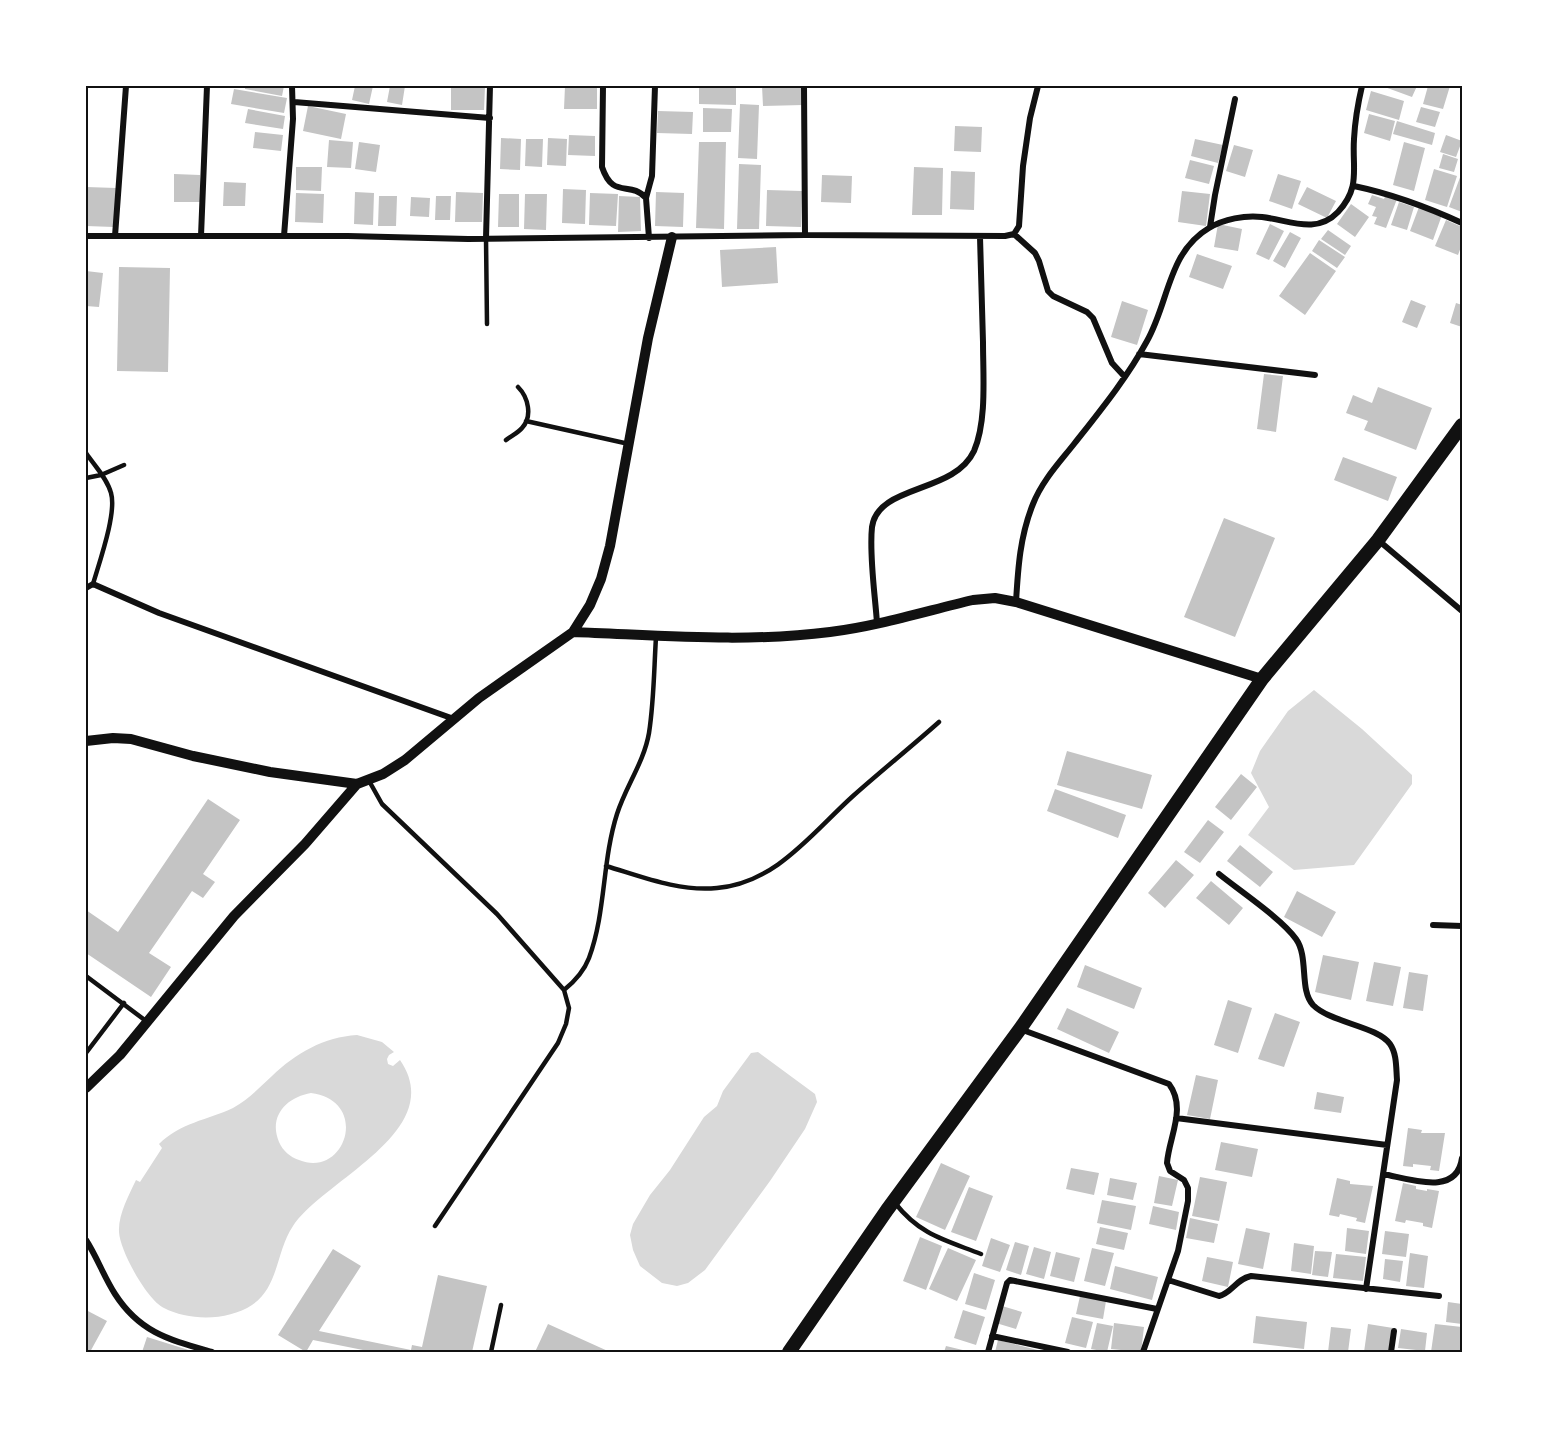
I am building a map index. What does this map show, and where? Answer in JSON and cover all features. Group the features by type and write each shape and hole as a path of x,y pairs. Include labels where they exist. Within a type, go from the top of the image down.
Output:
{"highway":[{"path":"789,1353 893,1201 1020,1029 1262,679 1378,540 1462,425"}],"street":[{"path":"115,236 126,86"},
{"path":"201,236 207,86"},
{"path":"284,236 294,102 292,86"},
{"path":"486,238 490,86"},
{"path":"603,86 601,159 606,178 612,186 642,194 646,198"},
{"path":"649,238 646,198 652,176 655,86"},
{"path":"804,86 806,236"},
{"path":"86,236 486,238 1005,236 1014,234 1019,226 1023,166 1030,118 1038,86"},
{"path":"1016,602 1020,548 1033,503 1042,484 1139,354 1148,339 1180,256 1191,241 1210,227 1232,219 1260,217 1312,226 1330,220 1339,211 1354,186 1354,141 1362,86"},
{"path":"1210,227 1235,99"},
{"path":"294,102 490,118"},
{"path":"1354,186 1415,203 1462,223"},
{"path":"1014,234 1035,253 1048,291 1053,296 1087,312 1093,318 1112,363 1124,376"},
{"path":"86,1088 120,1055 234,916 305,844 357,784 383,774 405,760 487,692 573,632 590,605 602,579 648,338 661,292 672,237"},
{"path":"877,623 872,525 877,512 890,501 905,493 949,477 965,465 974,450 982,416 980,237"},
{"path":"1139,354 1315,375"},
{"path":"1378,540 1462,610"},
{"path":"86,588 93,584 170,617 454,719"},
{"path":"573,632 741,638 785,636 832,632 974,600 995,598 1016,602 1262,679"},
{"path":"86,741 113,738 131,740 235,766 357,784"},
{"path":"1219,874 1281,924 1297,940 1302,953 1306,987 1312,1003 1327,1015 1390,1043 1396,1060 1397,1080 1366,1289"},
{"path":"1433,925 1462,926"},
{"path":"1020,1029 1169,1084 1174,1091 1178,1102 1167,1163 1170,1171 1184,1180 1188,1188 1188,1202 1178,1251 1143,1353"},
{"path":"1176,1118 1387,1145"},
{"path":"1383,1174 1428,1182 1447,1182 1457,1174 1462,1158"},
{"path":"86,1240 116,1294 132,1314 150,1330 163,1337 212,1353"},
{"path":"1168,1280 1219,1296 1229,1291 1237,1281 1251,1276 1439,1296"},
{"path":"988,1353 1007,1283 1010,1280 1157,1309"},
{"path":"1391,1353 1394,1331"},
{"path":"992,1336 1068,1353"}],"lane":[{"path":"486,238 487,324"},
{"path":"506,440 522,428 526,421 527,401 518,387"},
{"path":"526,421 628,444"},
{"path":"86,453 101,474 111,494 110,522 93,584"},
{"path":"86,478 124,465"},
{"path":"564,990 574,982 588,960 595,935 617,814 644,755 649,735 656,635"},
{"path":"606,866 690,888 715,888 740,884 767,872 811,838 854,795 939,722"},
{"path":"368,779 382,804 497,914 564,990 569,1008 567,1024 558,1044 435,1226"},
{"path":"86,976 147,1021"},
{"path":"86,1053 124,1003"},
{"path":"893,1201 906,1218 917,1227 981,1254"},
{"path":"491,1353 501,1305"}],"shaded area":[{"path":"1314,690 1362,729 1412,775 1412,784 1354,865 1294,870 1248,835 1269,807 1251,773 1260,751 1288,711"},
{"path":"357,1035 382,1042 394,1052 387,1059 388,1064 393,1066 400,1060 411,1086 408,1109 396,1132 376,1152 308,1209 293,1226 267,1289 252,1305 232,1314 208,1317 185,1315 164,1308 150,1295 136,1274 124,1251 119,1232 120,1219 127,1199 136,1180 140,1182 162,1148 159,1144 176,1131 238,1105 301,1053 345,1036","holes":["311,1093 330,1099 341,1110 346,1123 345,1137 339,1149 329,1159 315,1163 299,1160 290,1155 279,1142 276,1133 276,1124 282,1109 294,1099"]},
{"path":"758,1052 815,1094 817,1102 805,1129 705,1270 688,1283 677,1286 662,1283 640,1266 630,1235 633,1224 650,1195 670,1170 704,1117 717,1106 723,1091 751,1053"}],"building":[{"path":"245,86 284,86 282,96 245,89"},
{"path":"355,86 373,86 369,104 352,100"},
{"path":"390,86 405,86 402,105 387,102"},
{"path":"451,86 485,87 484,110 451,110"},
{"path":"565,86 597,86 597,109 564,109"},
{"path":"699,86 736,86 736,105 699,104"},
{"path":"762,86 803,86 803,105 763,106"},
{"path":"1382,86 1417,86 1412,97"},
{"path":"1428,86 1450,86 1443,109 1423,104"},
{"path":"234,89 287,98 284,113 231,104"},
{"path":"1371,91 1404,101 1399,120 1366,110"},
{"path":"740,104 759,105 757,159 738,158"},
{"path":"308,106 346,114 341,139 303,131"},
{"path":"1421,107 1440,112 1435,127 1416,122"},
{"path":"703,108 732,109 731,132 703,132"},
{"path":"248,109 285,116 283,129 245,123"},
{"path":"658,111 693,112 692,134 657,133"},
{"path":"1369,114 1395,121 1390,141 1364,133"},
{"path":"1397,121 1435,133 1432,145 1393,134"},
{"path":"955,126 982,127 981,152 954,151"},
{"path":"255,132 283,135 281,151 253,148"},
{"path":"569,135 595,136 595,156 568,155"},
{"path":"1446,135 1462,141 1456,157 1440,152"},
{"path":"501,138 521,139 520,170 500,169"},
{"path":"548,138 567,139 566,166 547,165"},
{"path":"526,139 543,139 542,167 525,166"},
{"path":"1195,139 1223,145 1218,163 1191,156"},
{"path":"329,140 353,142 351,168 327,167"},
{"path":"359,142 380,145 376,172 355,169"},
{"path":"699,142 726,142 724,229 696,228"},
{"path":"1404,142 1425,148 1414,191 1393,185"},
{"path":"1234,145 1253,150 1245,177 1226,171"},
{"path":"1443,154 1458,159 1454,172 1439,168"},
{"path":"1190,160 1214,166 1209,184 1185,178"},
{"path":"739,164 761,165 759,229 737,229"},
{"path":"296,167 322,167 321,191 296,190"},
{"path":"914,167 943,168 942,215 912,215"},
{"path":"1434,169 1457,176 1447,207 1425,200"},
{"path":"951,171 975,172 974,210 950,209"},
{"path":"1462,172 1462,212 1449,207"},
{"path":"174,174 200,175 200,202 174,202"},
{"path":"1278,174 1301,181 1292,209 1269,201"},
{"path":"822,175 852,176 851,203 821,202"},
{"path":"224,182 246,183 245,206 223,206"},
{"path":"86,187 116,188 114,227 86,226"},
{"path":"1307,187 1336,201 1327,218 1298,204"},
{"path":"563,189 586,190 585,224 562,223"},
{"path":"767,190 802,191 801,227 766,226"},
{"path":"1182,191 1210,194 1206,226 1178,222"},
{"path":"355,192 374,193 373,225 354,224"},
{"path":"456,192 483,193 482,222 455,222"},
{"path":"656,192 684,193 683,227 655,226"},
{"path":"296,193 324,194 323,223 295,222"},
{"path":"590,193 618,194 616,226 589,225"},
{"path":"499,194 519,194 519,227 498,227"},
{"path":"525,194 547,194 546,230 524,229"},
{"path":"1386,194 1397,199 1386,228 1374,224 1377,217 1372,216 1376,207 1368,204 1372,195 1384,199"},
{"path":"379,196 397,196 396,226 378,226"},
{"path":"436,196 451,196 450,220 435,220"},
{"path":"619,196 640,197 641,231 618,232"},
{"path":"411,197 430,198 429,217 410,216"},
{"path":"1399,202 1414,207 1407,230 1391,225"},
{"path":"1351,204 1369,217 1355,237 1337,224"},
{"path":"1419,207 1442,215 1433,240 1410,231"},
{"path":"1446,220 1462,227 1462,244 1458,255 1435,246"},
{"path":"1218,224 1242,229 1238,251 1214,247"},
{"path":"1270,224 1284,231 1269,260 1256,254"},
{"path":"1328,230 1351,246 1345,255 1321,239"},
{"path":"1290,232 1301,238 1285,268 1273,261"},
{"path":"1319,240 1345,257 1337,268 1312,251"},
{"path":"776,247 778,283 722,287 720,250"},
{"path":"1310,253 1336,271 1305,315 1279,296"},
{"path":"1197,254 1232,266 1223,289 1189,277"},
{"path":"119,267 170,268 168,372 117,371"},
{"path":"86,271 103,273 99,307 86,306"},
{"path":"1411,300 1426,306 1417,328 1402,322"},
{"path":"1122,301 1148,310 1137,345 1111,337"},
{"path":"1456,303 1462,305 1462,327 1450,323"},
{"path":"1264,374 1283,376 1276,432 1257,429"},
{"path":"1378,387 1432,408 1416,450 1364,430 1368,421 1346,413 1353,395 1372,403"},
{"path":"1343,457 1397,477 1388,501 1334,480"},
{"path":"1224,518 1275,538 1235,637 1184,617"},
{"path":"1067,751 1152,775 1142,809 1057,785"},
{"path":"1241,774 1257,787 1231,820 1215,807"},
{"path":"1055,789 1126,815 1118,838 1047,811"},
{"path":"208,799 240,820 203,874 215,882 203,898 192,891 149,953 171,967 151,997 86,953 86,910 118,932"},
{"path":"1208,820 1224,832 1200,863 1184,852"},
{"path":"1240,845 1273,872 1260,887 1227,861"},
{"path":"1176,860 1194,875 1165,908 1148,893"},
{"path":"1211,881 1243,908 1229,925 1196,898"},
{"path":"1297,891 1336,912 1322,937 1284,917"},
{"path":"1323,955 1359,962 1351,1000 1315,992"},
{"path":"1374,962 1401,967 1393,1006 1366,1001"},
{"path":"1085,965 1142,988 1134,1009 1077,987"},
{"path":"1409,972 1428,975 1423,1011 1403,1008"},
{"path":"1228,1000 1252,1008 1238,1053 1214,1045"},
{"path":"1067,1008 1119,1032 1109,1053 1057,1029"},
{"path":"1275,1013 1300,1022 1284,1067 1258,1059"},
{"path":"1196,1075 1218,1080 1210,1119 1187,1115"},
{"path":"1317,1092 1344,1097 1341,1113 1314,1109"},
{"path":"1408,1128 1422,1130 1421,1133 1445,1133 1439,1171 1430,1170 1431,1166 1413,1164 1413,1167 1403,1166"},
{"path":"1221,1142 1258,1149 1252,1177 1215,1170"},
{"path":"941,1163 970,1176 945,1230 916,1217"},
{"path":"1071,1168 1099,1173 1094,1195 1066,1189"},
{"path":"1159,1176 1178,1180 1172,1206 1154,1203"},
{"path":"1200,1177 1227,1182 1219,1221 1192,1216"},
{"path":"1110,1178 1137,1183 1133,1200 1107,1195"},
{"path":"1337,1178 1350,1181 1350,1184 1373,1186 1365,1223 1356,1221 1357,1218 1340,1214 1339,1217 1329,1215"},
{"path":"1403,1183 1416,1186 1416,1189 1439,1191 1432,1228 1423,1226 1423,1223 1395,1221"},
{"path":"969,1187 993,1196 976,1241 951,1232"},
{"path":"1102,1200 1136,1206 1131,1230 1097,1223"},
{"path":"1153,1206 1179,1212 1176,1230 1149,1224"},
{"path":"1190,1218 1218,1224 1214,1243 1186,1238"},
{"path":"1100,1227 1128,1233 1124,1250 1096,1244"},
{"path":"1246,1228 1270,1233 1263,1269 1238,1264"},
{"path":"1347,1228 1369,1231 1366,1254 1345,1251"},
{"path":"1385,1231 1409,1234 1406,1257 1382,1254"},
{"path":"920,1237 942,1246 926,1290 903,1281"},
{"path":"991,1238 1010,1245 1000,1272 982,1266"},
{"path":"1015,1242 1029,1246 1021,1275 1006,1270"},
{"path":"1294,1243 1314,1246 1311,1274 1291,1271"},
{"path":"1034,1247 1051,1252 1044,1279 1026,1274"},
{"path":"948,1248 976,1260 957,1301 929,1289"},
{"path":"1092,1248 1114,1253 1105,1286 1084,1281"},
{"path":"333,1249 361,1266 319,1331 411,1350 412,1345 422,1347 438,1275 487,1286 472,1352 373,1352 313,1340 306,1352 278,1335"},
{"path":"1315,1251 1332,1252 1328,1277 1312,1275"},
{"path":"1056,1252 1080,1258 1074,1282 1050,1276"},
{"path":"1410,1253 1428,1256 1424,1288 1406,1286"},
{"path":"1336,1254 1366,1257 1363,1281 1333,1278"},
{"path":"1207,1257 1233,1262 1228,1287 1202,1281"},
{"path":"1385,1259 1403,1261 1400,1282 1383,1279"},
{"path":"1115,1266 1158,1277 1152,1300 1110,1289"},
{"path":"974,1273 995,1280 986,1310 965,1304"},
{"path":"1080,1296 1106,1301 1103,1319 1076,1314"},
{"path":"1448,1302 1462,1304 1462,1324 1446,1322"},
{"path":"1002,1306 1022,1312 1016,1329 996,1323"},
{"path":"86,1310 107,1321 90,1352 86,1351"},
{"path":"963,1310 985,1317 976,1345 954,1338"},
{"path":"1256,1316 1307,1322 1304,1349 1253,1343"},
{"path":"1072,1317 1093,1322 1086,1348 1065,1343"},
{"path":"1097,1323 1113,1326 1107,1352 1091,1349"},
{"path":"1114,1323 1144,1327 1141,1352 1111,1349"},
{"path":"548,1324 610,1352 535,1352"},
{"path":"1368,1324 1393,1328 1390,1352 1364,1352"},
{"path":"1435,1324 1462,1327 1462,1352 1431,1352"},
{"path":"1331,1327 1351,1329 1348,1352 1328,1352"},
{"path":"1401,1329 1427,1333 1425,1351 1398,1348"},
{"path":"147,1337 195,1352 142,1352"},
{"path":"998,1340 1045,1352 995,1352"},
{"path":"946,1346 971,1352 944,1352"}]}
